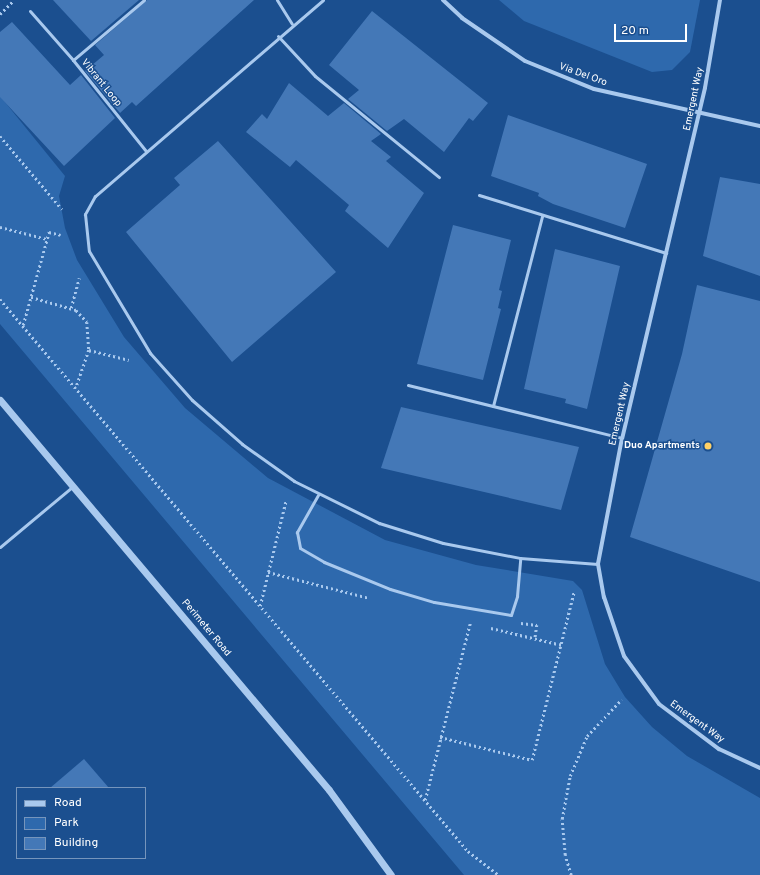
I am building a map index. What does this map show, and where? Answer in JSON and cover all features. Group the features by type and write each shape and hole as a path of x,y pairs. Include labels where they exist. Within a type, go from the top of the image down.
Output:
{"street":[{"name":"Via Del Oro","path":"443,0 462,18 525,61 594,89 699,115 760,126"},
{"name":"Emergent Way","path":"720,0 699,115 622,438 598,564 604,597 624,656 659,704 719,749 760,768"},
{"name":"Perimeter Road","path":"0,400 330,790 391,875"}],"lane":[{"name":"Vibrant Loop","path":"144,0 73,60 146,151"},
{"path":"277,0 292,24"},
{"path":"323,0 278,36 95,196 85,214 89,250 150,353 192,400 242,444 318,495 379,523 442,543 520,558 598,564"},
{"path":"30,11 73,60"},
{"path":"278,36 315,76 438,177"},
{"path":"479,195 542,216 666,253"},
{"path":"493,406 542,216"},
{"path":"408,385 622,438"},
{"path":"0,547 73,486"},
{"path":"318,495 297,532 300,548 390,589 434,602 511,615 518,596 520,558"}],"path":[{"path":"0,14 14,0"},
{"path":"0,136 62,209"},
{"path":"0,228 47,240"},
{"path":"23,325 49,232 61,235"},
{"path":"71,308 79,278"},
{"path":"31,297 71,308 87,322 89,350 76,389"},
{"path":"0,298 468,851 499,875"},
{"path":"89,350 129,360"},
{"path":"260,606 286,500"},
{"path":"440,737 532,760 574,591"},
{"path":"511,615 521,623 537,625 535,639"},
{"path":"424,800 470,622"},
{"path":"571,875 565,855 562,819 570,776 587,736 621,700"}],"green space":[{"path":"499,0 700,0 690,52 672,70 652,72 524,21"},
{"path":"0,96 65,176 59,196 65,228 77,260 124,337 185,408 268,478 385,540 476,565 573,581 582,590 605,664 625,697 652,727 687,756 760,798 760,875 464,875 0,324"}],"building":[{"path":"53,0 139,0 91,41"},
{"path":"147,0 254,0 136,106 132,102 120,113 85,71 104,55 95,45"},
{"path":"372,11 488,103 473,121 469,118 444,152 404,119 387,131 348,99 359,90 329,65"},
{"path":"12,22 70,85 81,75 115,118 64,166 0,97 0,32"},
{"path":"289,83 328,116 344,103 381,134 371,141 391,157 386,161 424,193 388,248 345,211 349,205 296,160 290,167 246,132 262,114 267,119"},
{"path":"508,115 647,164 625,228 553,204 538,196 539,193 491,176"},
{"path":"218,141 336,272 232,362 126,232 180,185 174,178"},
{"path":"720,177 760,184 760,276 703,256"},
{"path":"453,225 511,240 499,290 502,291 498,308 501,309 483,380 417,364"},
{"path":"555,249 620,266 587,409 565,403 566,399 524,389"},
{"name":"Duo Apartments","path":"697,285 760,301 760,582 630,537 682,354"},
{"path":"401,407 579,447 561,510 381,468"},
{"path":"84,759 108,787 51,787"}],"place":[{"name":"Duo Apartments","path":"708,446"}]}
